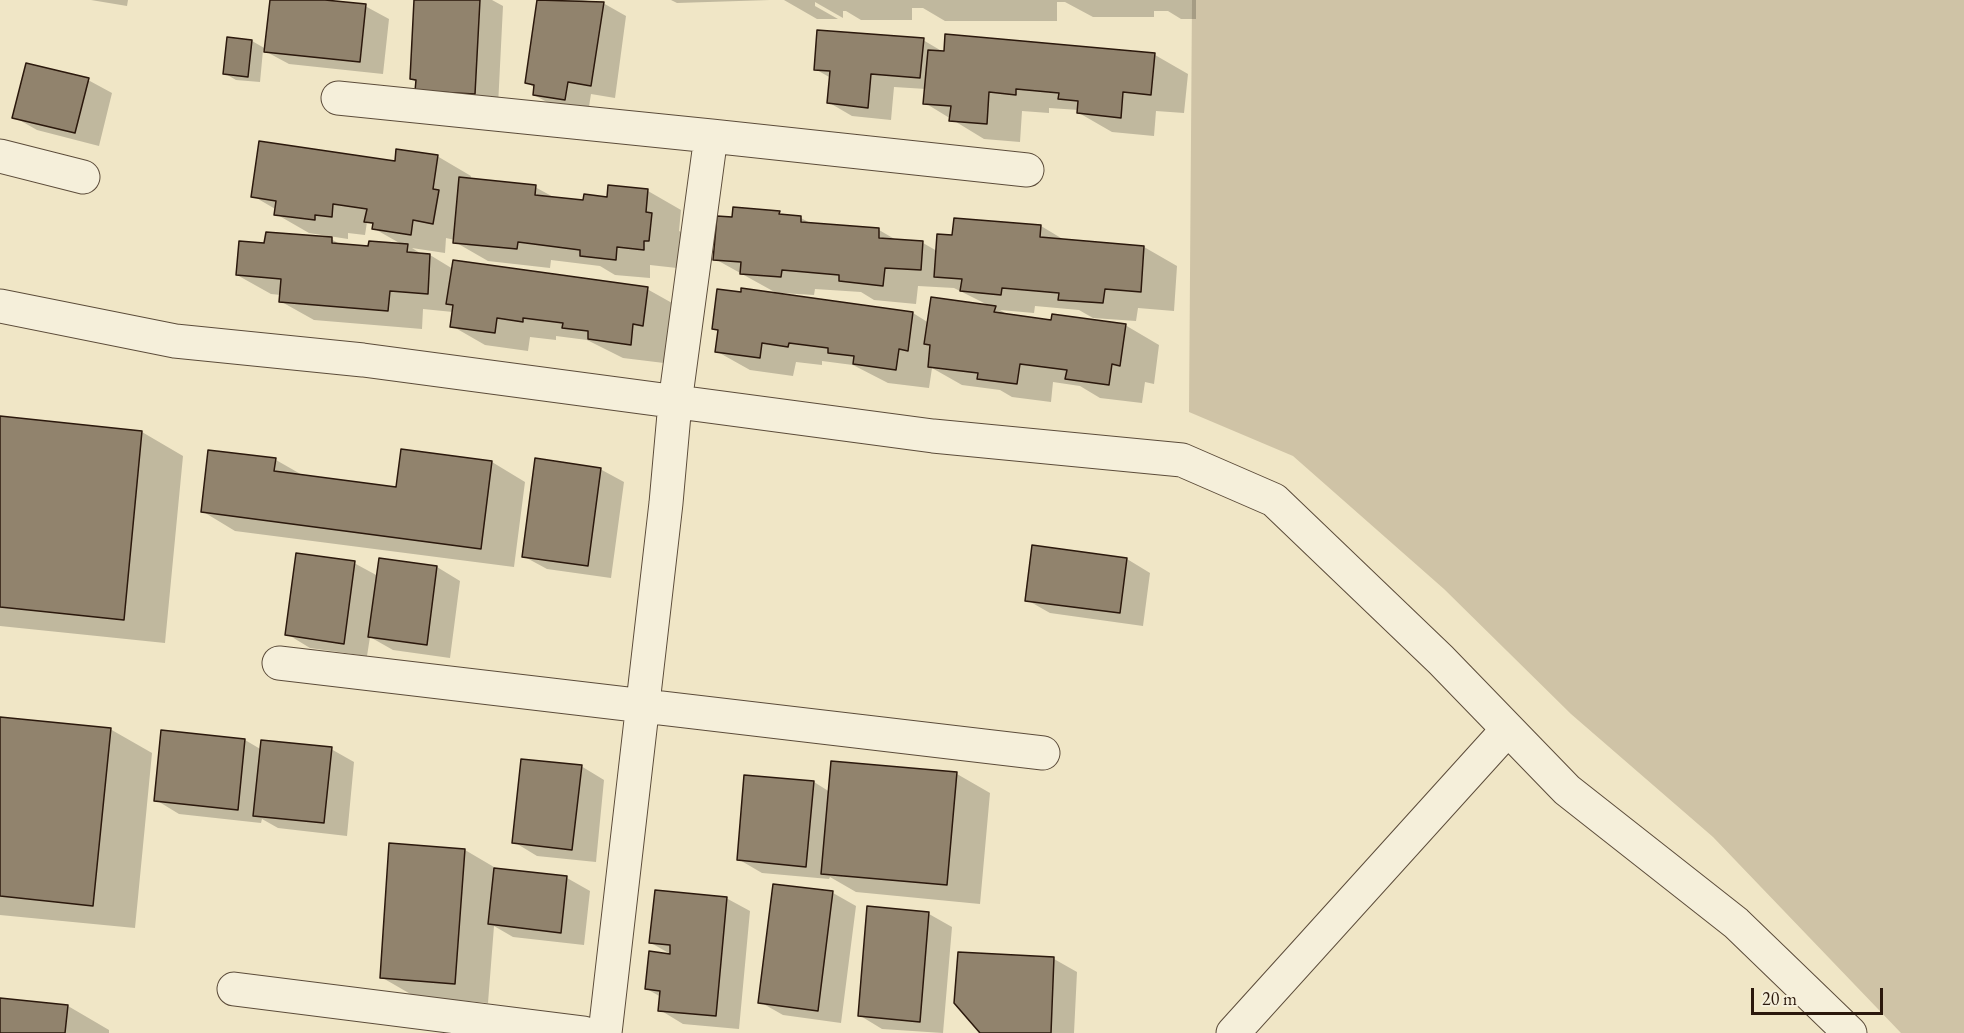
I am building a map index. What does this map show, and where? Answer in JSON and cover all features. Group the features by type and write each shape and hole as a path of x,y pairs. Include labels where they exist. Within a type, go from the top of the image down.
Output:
{"street":[{"path":"338,98 1027,170"},
{"path":"605,1033 666,503 675,403 711,136"},
{"path":"0,156 83,177"},
{"path":"0,306 175,341 363,360 933,436 1182,460 1274,500 1432,652 1568,790 1736,923 1850,1033"},
{"path":"279,663 1043,753"},
{"path":"1233,1033 1508,729"},
{"path":"234,989 584,1033"}],"shaded area":[{"path":"1192,0 1964,0 1964,1033 1901,1033 1713,837 1571,714 1444,589 1293,456 1189,412"}],"building":[{"path":"270,0 325,0 366,4 360,62 264,52"},
{"path":"414,0 480,0 475,94 415,91 416,80 410,79"},
{"path":"537,0 604,2 591,86 568,82 565,100 533,95 534,85 525,83"},
{"path":"817,30 924,38 920,78 871,74 868,108 827,103 830,71 814,70"},
{"path":"945,34 1155,53 1151,95 1123,92 1121,118 1077,113 1078,101 1058,99 1059,93 1016,89 1016,95 989,92 987,124 949,121 951,106 923,104 928,50 944,51"},
{"path":"227,37 252,40 248,77 223,74"},
{"path":"26,63 89,78 75,133 12,118"},
{"path":"259,141 395,161 396,149 438,155 433,189 439,190 433,224 413,220 411,235 372,229 373,223 364,222 367,209 333,204 332,217 315,215 315,220 274,215 276,201 251,197"},
{"path":"459,177 536,185 535,195 583,200 584,194 607,197 608,185 648,189 646,212 652,213 649,241 644,241 644,250 617,247 616,260 580,256 580,250 518,242 517,249 453,243"},
{"path":"733,207 780,211 779,214 801,216 801,222 879,228 879,238 923,241 921,270 885,268 883,286 839,281 839,275 782,270 781,277 740,274 741,262 713,260 717,216 732,217"},
{"path":"954,218 1041,225 1040,237 1144,246 1141,292 1105,289 1103,303 1058,300 1059,293 1002,288 1001,295 960,291 962,279 934,277 937,234 952,235"},
{"path":"266,232 332,237 332,243 368,246 369,241 408,244 407,252 430,254 428,294 390,291 388,311 279,302 281,279 236,275 239,241 264,243"},
{"path":"453,260 648,287 643,326 633,324 631,345 588,339 588,331 562,328 563,323 523,318 523,322 497,318 495,333 450,327 453,305 446,304"},
{"path":"741,288 913,312 908,351 899,349 896,370 853,364 854,356 828,353 828,348 789,343 788,347 762,343 760,358 715,352 718,330 712,329 717,289 741,292"},
{"path":"931,297 996,306 994,312 1051,320 1052,314 1126,324 1120,366 1112,364 1109,385 1065,379 1067,370 1020,364 1017,384 977,379 978,373 928,367 930,345 924,344"},
{"path":"0,416 142,431 124,620 0,607"},
{"path":"401,449 492,461 481,549 201,512 208,450 276,458 274,471 396,487"},
{"path":"535,458 601,468 588,566 522,557"},
{"path":"1032,545 1127,558 1120,613 1025,601"},
{"path":"296,553 355,561 344,644 285,635"},
{"path":"379,558 437,566 427,645 368,637"},
{"path":"0,717 111,728 93,906 0,896"},
{"path":"161,730 245,739 238,810 154,801"},
{"path":"261,740 332,747 324,823 253,816"},
{"path":"521,759 582,765 572,850 512,843"},
{"path":"831,761 957,772 947,885 821,874"},
{"path":"744,775 814,781 806,867 737,860"},
{"path":"389,843 465,849 455,984 380,978"},
{"path":"494,868 567,876 561,933 488,924"},
{"path":"773,884 833,891 818,1011 758,1003"},
{"path":"655,890 727,897 716,1016 658,1011 660,991 645,989 649,951 670,954 670,945 649,943"},
{"path":"867,906 929,912 920,1022 858,1016"},
{"path":"958,952 1054,957 1051,1033 980,1033 954,1003"},
{"path":"0,998 68,1005 65,1033 0,1033"}]}
